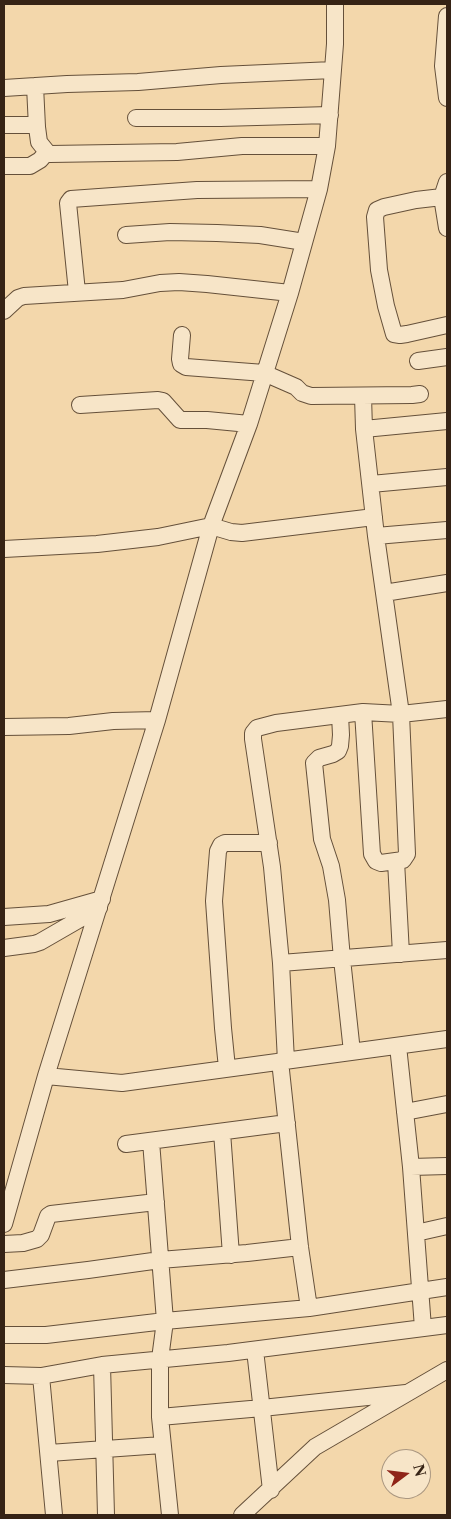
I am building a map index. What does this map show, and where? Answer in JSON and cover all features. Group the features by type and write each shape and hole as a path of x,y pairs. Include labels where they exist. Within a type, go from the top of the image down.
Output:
{"street":[{"path":"4,1224 7,1202 157,720 212,526 249,424 290,294 319,189 327,146 330,115 335,4"},
{"path":"447,16 443,66 447,98"},
{"path":"4,88 333,70"},
{"path":"35,86 36,125 39,142 46,152 63,154 177,152 242,146 327,146"},
{"path":"136,118 330,115"},
{"path":"4,125 36,125"},
{"path":"4,166 30,166 40,160 46,152"},
{"path":"77,292 68,203 71,199 197,190 319,189"},
{"path":"447,228 444,189 416,200 377,210 379,270 394,334 407,334 447,325"},
{"path":"126,235 170,232 217,232 260,235 304,242"},
{"path":"4,311 18,298 24,296 124,290 160,283 207,284 290,294"},
{"path":"182,335 180,359 183,366 199,369 264,373 311,396 420,394"},
{"path":"418,361 447,357"},
{"path":"363,396 364,429 376,536 401,714 407,854 403,860 379,862 376,861 372,854 363,712"},
{"path":"80,405 158,400 163,401 180,420 207,420 249,424"},
{"path":"364,429 447,421"},
{"path":"371,484 447,477"},
{"path":"4,548 98,544 158,537 212,526 230,532 242,533 374,517"},
{"path":"376,536 447,530"},
{"path":"384,593 447,583"},
{"path":"309,1308 300,1247 287,1123 283,1061 281,963 272,867 253,733 260,726 363,712 401,714 447,709"},
{"path":"340,715 341,735 338,750 333,754 319,758 314,763 322,839 331,866 337,900 352,1052"},
{"path":"4,727 69,726 112,721 157,720"},
{"path":"227,1068 214,901 218,851 221,844 225,843 269,843"},
{"path":"396,861 401,954"},
{"path":"4,917 49,914 100,903"},
{"path":"4,948 40,942 100,903"},
{"path":"281,963 447,950"},
{"path":"46,1076 122,1082 447,1039"},
{"path":"398,1046 411,1167 423,1328"},
{"path":"405,1112 447,1104"},
{"path":"126,1144 287,1123"},
{"path":"222,1132 231,1254"},
{"path":"151,1141 165,1321 160,1359 160,1417 170,1515"},
{"path":"411,1167 447,1166"},
{"path":"4,1244 23,1243 37,1239 41,1236 48,1216 51,1214 156,1202"},
{"path":"416,1233 447,1226"},
{"path":"4,1280 160,1260 300,1247"},
{"path":"4,1335 46,1335 165,1321 309,1308 447,1287"},
{"path":"4,1375 41,1376 102,1365 255,1350 447,1325"},
{"path":"255,1350 271,1490"},
{"path":"102,1365 106,1515"},
{"path":"242,1515 315,1447 447,1370"},
{"path":"41,1376 54,1515"},
{"path":"160,1417 410,1392"},
{"path":"48,1453 162,1445"}]}
